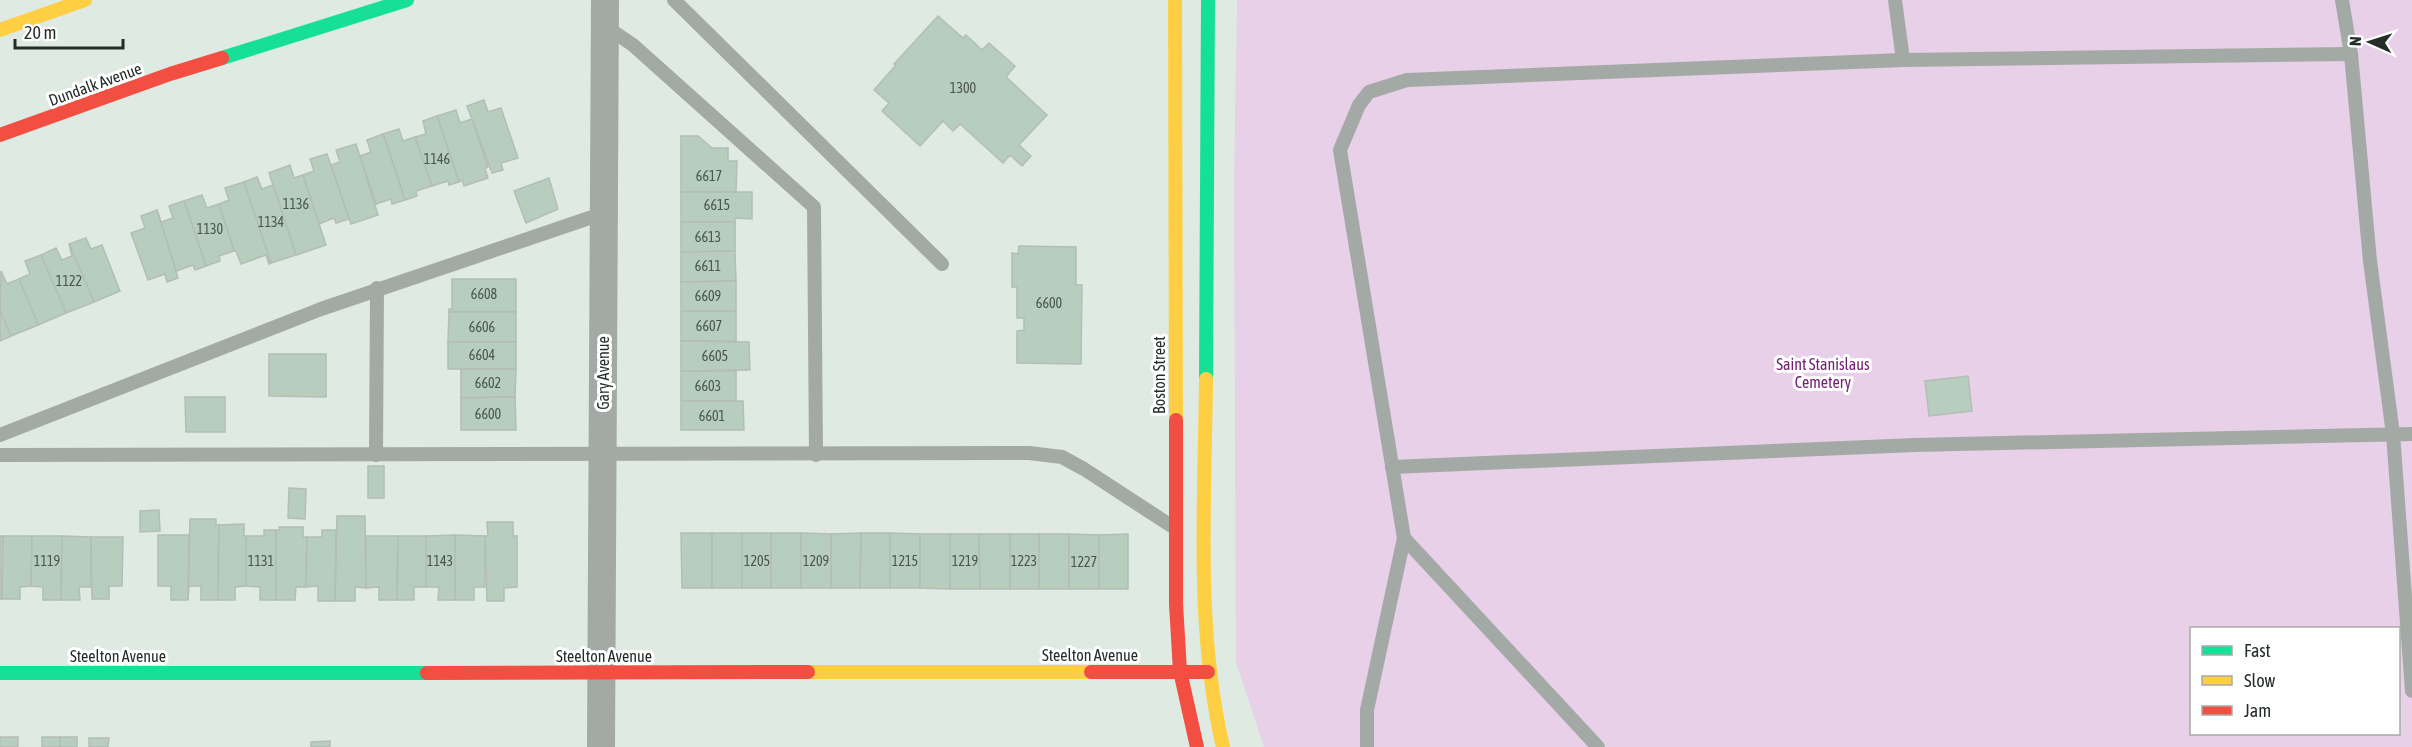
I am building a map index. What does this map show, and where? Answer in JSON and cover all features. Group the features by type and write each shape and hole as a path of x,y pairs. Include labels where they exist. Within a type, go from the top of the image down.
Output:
{"main road":[{"path":"0,30 85,0"},
{"name":"Dundalk Avenue","path":"0,135 170,74 407,0"},
{"name":"Boston Street","path":"1175,0 1176,604 1180,672 1197,747"},
{"path":"1208,0 1204,607 1208,672 1213,707 1223,747"},
{"name":"Steelton Avenue","path":"0,673 1208,672"}],"street":[{"name":"Gary Avenue","path":"601,747 605,13"}],"lane":[{"path":"674,0 942,264"},
{"path":"1895,0 1903,60"},
{"path":"2342,0 2351,54 2370,261 2393,434 2412,691"},
{"path":"605,13 633,45 814,207 816,454"},
{"path":"1367,747 1367,710 1404,538 1340,150 1359,105 1369,92 1407,80 1903,60 2351,54"},
{"path":"0,435 377,288 604,213"},
{"path":"376,455 377,288"},
{"path":"1392,467 1916,445 2412,434"},
{"path":"0,455 1029,453 1062,457 1175,528"},
{"path":"1404,538 1598,747"}],"green space":[{"name":"Saint Stanislaus Cemetery","path":"1237,0 2412,0 2412,747 1264,747 1236,662 1234,188"}],"building":[{"path":"938,16 963,38 966,35 982,50 989,43 1015,66 1006,77 1047,115 1019,145 1031,156 1022,166 1010,155 1003,163 960,124 953,131 943,121 920,146 882,111 889,103 874,90 896,65 894,64"},
{"path":"484,100 488,112 501,108 518,158 501,163 503,170 492,173 467,106"},
{"path":"456,110 460,123 472,119 488,167 485,169 488,178 464,186 462,180 459,182 437,116"},
{"path":"437,116 459,182 449,185 448,181 432,186 415,137 426,134 423,121"},
{"path":"399,129 403,141 415,137 432,186 416,191 417,196 405,200 383,134"},
{"path":"383,134 405,200 392,204 391,199 376,204 360,156 371,152 367,140"},
{"path":"681,136 698,136 712,148 728,148 728,161 737,161 736,192 681,192"},
{"path":"356,144 378,215 351,224 331,165 340,162 336,150"},
{"path":"327,154 349,219 336,223 334,218 319,224 303,175 314,171 310,159"},
{"path":"290,165 294,178 303,175 326,245 296,255 269,173"},
{"path":"257,177 262,189 273,185 296,255 271,263 244,182"},
{"path":"549,178 558,209 526,223 514,191"},
{"path":"244,182 271,263 269,264 266,255 241,264 234,251 219,204 229,200 225,188"},
{"path":"681,192 752,192 752,219 735,218 735,222 681,222"},
{"path":"202,195 207,208 219,204 234,251 219,256 220,261 206,266 184,201"},
{"path":"184,201 206,266 195,270 193,265 176,271 157,210 161,222 173,218 169,206"},
{"path":"157,210 178,278 167,282 165,274 148,280 131,233 145,228 141,216"},
{"path":"681,222 735,222 735,251 681,252"},
{"path":"86,238 91,249 102,245 120,291 94,302 69,244"},
{"path":"69,244 94,302 66,313 41,255 56,248 62,260 72,256"},
{"path":"1019,246 1076,247 1076,285 1082,285 1081,364 1017,363 1017,331 1024,330 1024,318 1017,318 1017,287 1012,287 1012,253 1018,254"},
{"path":"735,251 736,281 681,282 681,252"},
{"path":"41,255 66,313 38,325 19,279 30,274 25,261"},
{"path":"1,271 7,284 19,279 38,325 11,336 0,311"},
{"path":"452,279 516,279 516,312 449,312 449,309 452,309"},
{"path":"736,281 736,311 681,311 681,282"},
{"path":"0,311 11,336 0,341"},
{"path":"681,311 736,311 736,341 681,341"},
{"path":"449,312 516,312 516,342 448,342"},
{"path":"681,341 749,342 750,370 681,371"},
{"path":"448,342 516,342 516,369 448,369"},
{"path":"269,354 326,354 326,397 269,396"},
{"path":"461,369 516,369 515,397 461,398"},
{"path":"681,371 736,371 736,401 681,401"},
{"path":"1968,376 1972,411 1929,416 1925,381"},
{"path":"185,397 225,397 225,432 186,432"},
{"path":"515,397 516,430 461,430 461,398"},
{"path":"681,401 743,401 744,430 681,430"},
{"path":"368,466 384,466 384,498 368,498"},
{"path":"289,488 306,489 305,519 288,518"},
{"path":"159,510 160,531 140,532 140,511"},
{"path":"337,516 365,516 366,588 355,587 355,601 335,601"},
{"path":"190,519 216,519 216,525 219,525 218,600 201,600 201,586 189,586 188,600"},
{"path":"487,522 513,522 513,536 517,536 517,587 504,588 504,601 487,601 485,536 488,536"},
{"path":"244,524 246,586 235,587 235,600 218,600 219,525"},
{"path":"279,527 303,527 303,537 307,537 306,587 296,587 295,600 276,600 276,530 280,530"},
{"path":"264,530 276,530 276,600 260,600 260,587 246,586 246,536 264,536"},
{"path":"322,530 336,530 335,601 318,601 318,586 306,587 307,537 322,537"},
{"path":"681,533 712,533 712,588 682,588"},
{"path":"712,533 742,533 742,588 712,588"},
{"path":"742,533 771,533 771,588 742,588"},
{"path":"771,533 801,533 801,588 771,588"},
{"path":"801,533 831,534 831,588 801,588"},
{"path":"861,533 890,533 890,588 860,588"},
{"path":"861,533 860,588 831,588 831,534"},
{"path":"890,533 920,534 920,588 890,588"},
{"path":"920,534 950,534 950,589 920,588"},
{"path":"950,534 979,534 980,589 950,589"},
{"path":"979,534 1010,534 1010,589 980,589"},
{"path":"1010,534 1039,534 1039,589 1010,589"},
{"path":"1039,534 1069,534 1069,589 1039,589"},
{"path":"1069,534 1099,535 1099,589 1069,589"},
{"path":"1128,534 1128,589 1099,589 1099,535"},
{"path":"158,535 189,535 188,600 171,600 171,586 158,586"},
{"path":"455,535 455,600 438,600 439,587 426,587 426,536"},
{"path":"455,535 485,536 485,587 474,587 474,600 455,600"},
{"path":"0,536 3,536 2,599 0,599"},
{"path":"3,536 32,536 31,586 20,587 20,599 2,599"},
{"path":"32,536 62,536 61,600 43,600 43,587 31,586"},
{"path":"62,536 91,537 91,587 79,587 80,600 61,600"},
{"path":"366,536 398,536 397,600 379,600 379,587 366,588"},
{"path":"398,536 426,536 426,587 414,587 414,600 397,600"},
{"path":"91,537 123,537 122,586 109,586 109,599 92,599"},
{"path":"0,737 18,737 18,747 0,747"},
{"path":"42,737 60,737 60,747 42,747"},
{"path":"60,737 77,737 77,747 60,747"},
{"path":"89,738 109,738 108,747 89,747"},
{"path":"330,741 330,747 311,747 311,742"}],"traffic: fast":[{"path":"222,58 407,0"},
{"path":"1206,379 1208,0"},
{"path":"0,673 427,673"}],"traffic: slow":[{"path":"0,30 85,0"},
{"path":"1175,0 1176,420"},
{"path":"1206,379 1205,610 1214,702 1223,747"},
{"path":"808,672 1091,672"}],"traffic: jam":[{"path":"0,135 170,74 222,58"},
{"path":"1176,420 1176,604 1180,671 1197,747"},
{"path":"427,673 808,672"},
{"path":"1091,672 1208,672"}]}
